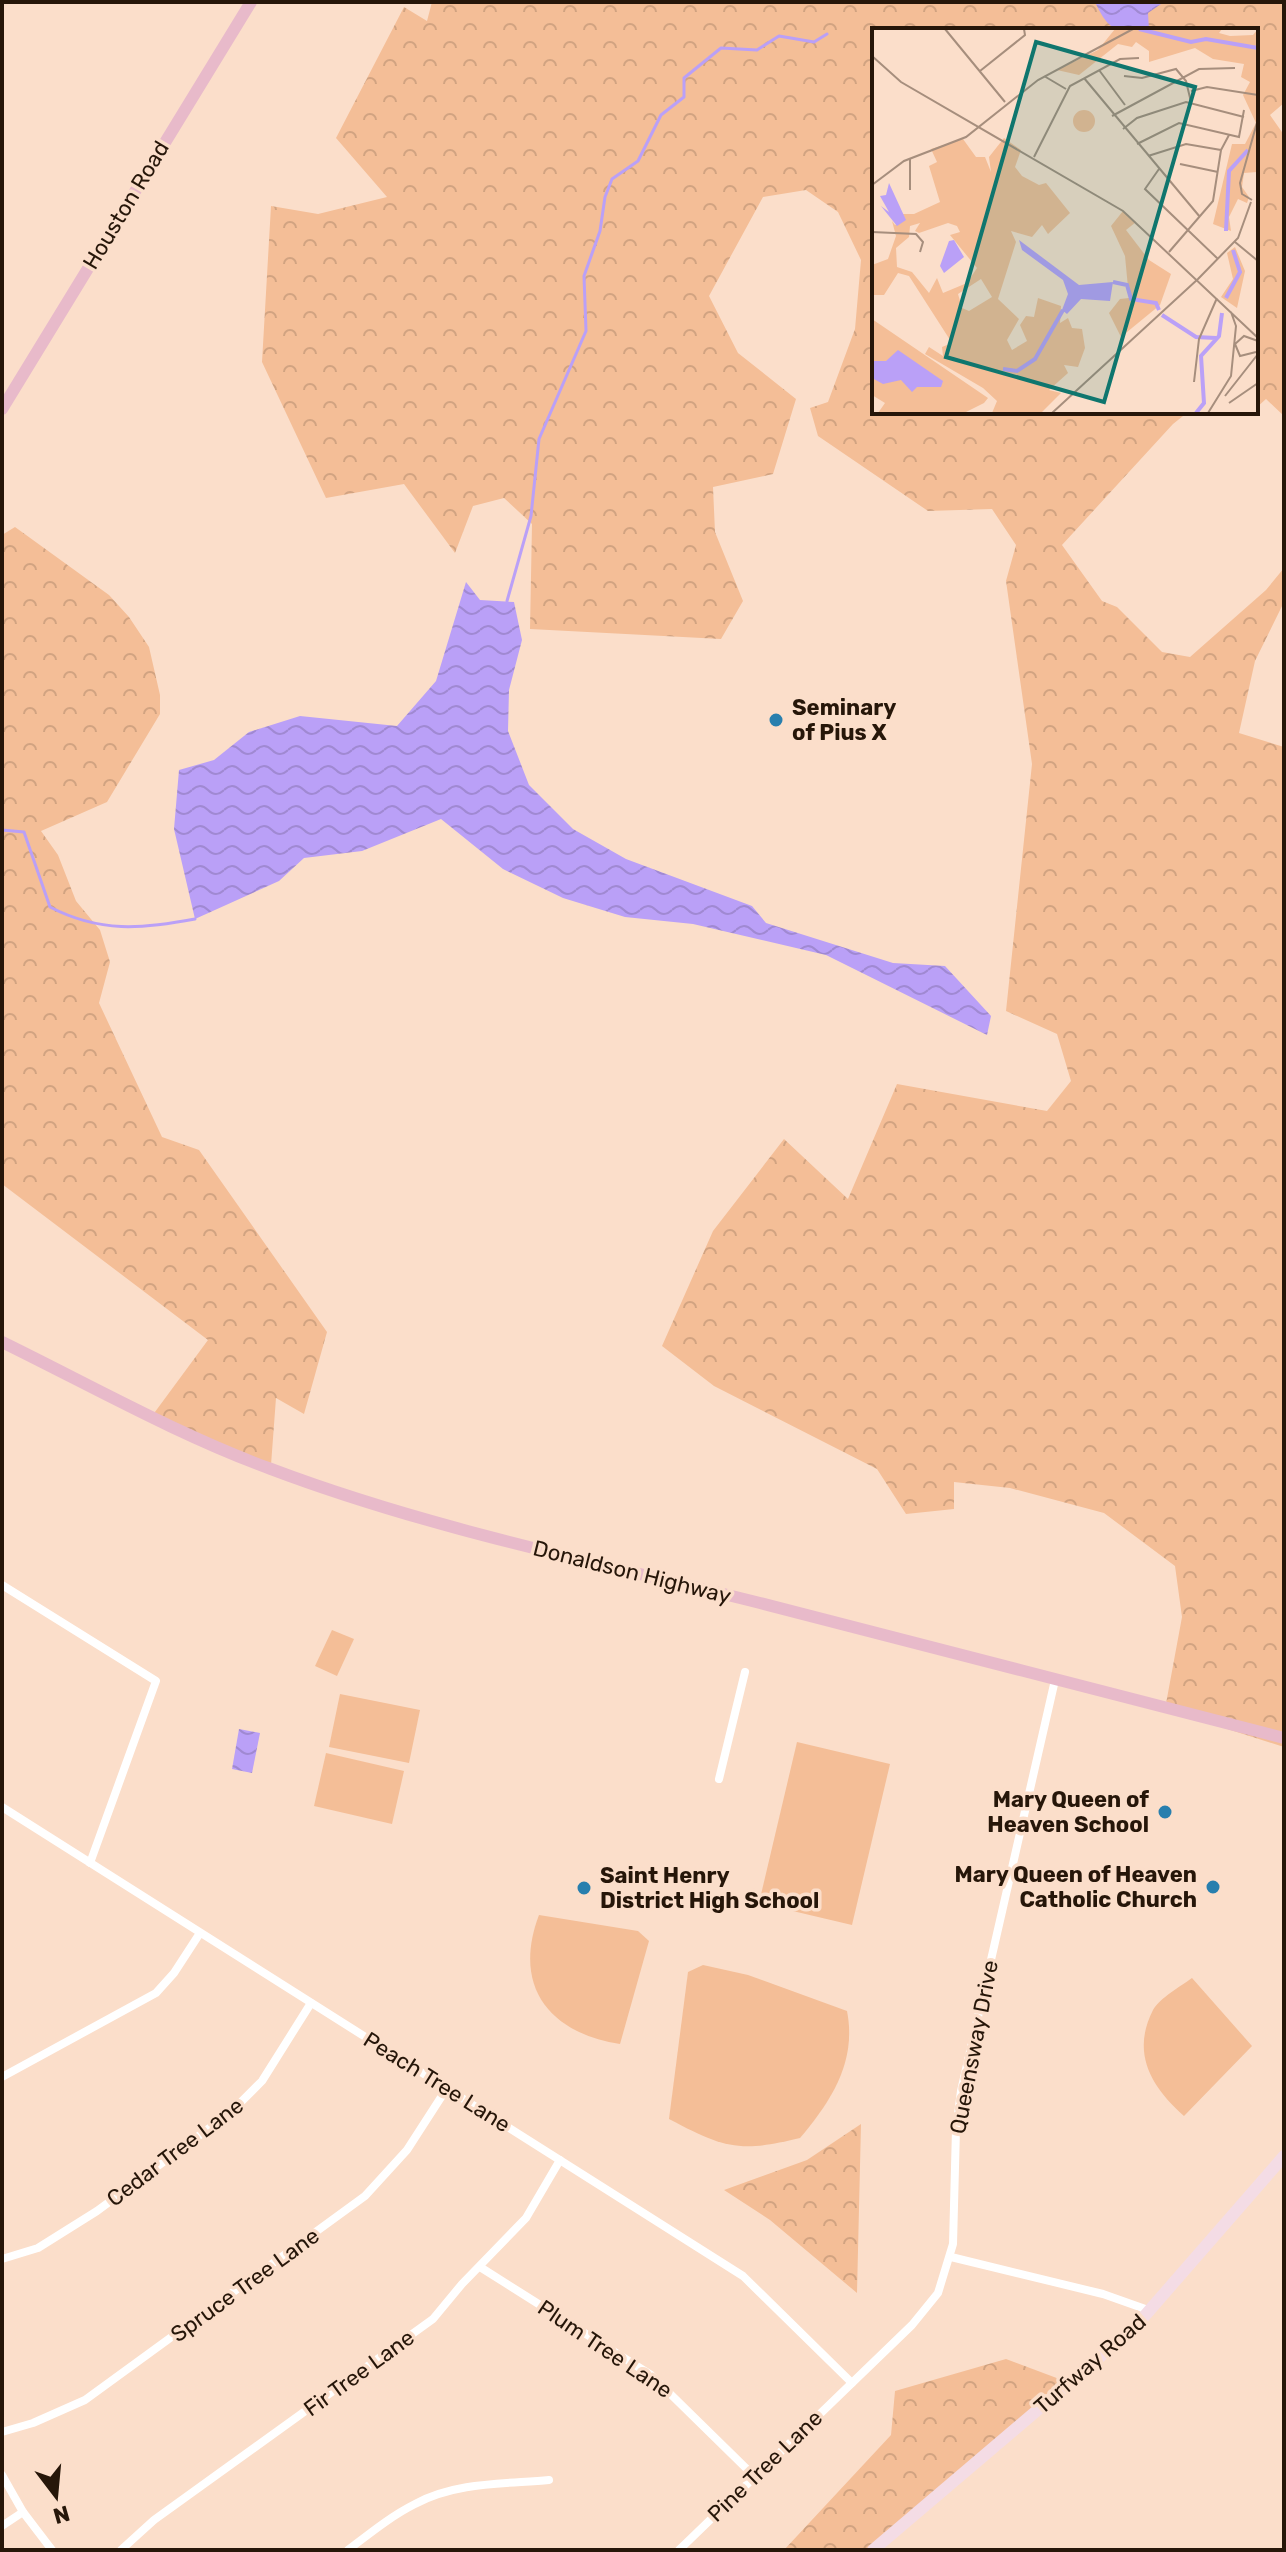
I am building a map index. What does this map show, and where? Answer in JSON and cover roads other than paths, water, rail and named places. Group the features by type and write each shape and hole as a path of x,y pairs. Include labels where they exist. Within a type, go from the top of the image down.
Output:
{"main road":[{"name":"Houston Road","path":"2,409 251,2"},
{"name":"Donaldson Highway","path":"2,1342 219,1447 367,1503 450,1528 1284,1738"},
{"name":"Turfway Road","path":"873,2550 1151,2311 1284,2156"}],"street":[{"path":"2,1585 156,1681 90,1863"},
{"path":"719,1779 745,1672"},
{"name":"Queensway Drive","path":"852,2383 927,2308 945,2279 951,2257 956,2129 961,2091 1055,1680"},
{"name":"Peach Tree Lane","path":"2,1807 743,2276 852,2383"},
{"path":"2,2077 156,1993 174,1973 200,1933"},
{"name":"Cedar Tree Lane","path":"2,2259 38,2248 97,2211 231,2112 262,2081 311,2003"},
{"name":"Spruce Tree Lane","path":"2,2432 33,2423 85,2400 365,2196 407,2150 447,2088"},
{"name":"Fir Tree Lane","path":"121,2550 154,2520 433,2319 526,2218 560,2160"},
{"path":"951,2257 1103,2294 1151,2311"},
{"name":"Plum Tree Lane","path":"480,2267 651,2375 754,2476"},
{"name":"Pine Tree Lane","path":"679,2550 852,2383"},
{"path":"2,2475 23,2512 52,2550"},
{"path":"348,2550 402,2511 432,2496 464,2487 549,2480"},
{"path":"2,2526 23,2512"}],"water":[{"path":"1095,2 1164,2 1148,13 1149,28 1115,28 1105,20"},
{"path":"466,582 480,600 514,602 522,640 509,690 508,731 529,785 573,829 626,859 752,906 766,923 893,963 945,966 991,1016 987,1035 826,955 693,924 625,917 563,898 503,869 441,819 362,851 304,858 279,881 195,919 174,829 179,770 214,760 249,732 300,716 397,726 436,681"},
{"path":"239,1729 260,1733 252,1773 232,1769"}],"waterway":[{"path":"507,601 531,516 539,439 586,331 584,276 600,231 605,197 612,179 638,161 661,115 684,97 684,78 721,48 757,50 779,36 814,42 827,34"},
{"path":"2,830 24,832 50,907 104,925 157,925 195,919"}],"place":[{"name":"Seminary of Pius X","path":"776,720"},
{"name":"Mary Queen of Heaven School","path":"1165,1812"},
{"name":"Mary Queen of Heaven Catholic Church","path":"1213,1887"},
{"name":"Saint Henry District High School","path":"584,1888"}]}
